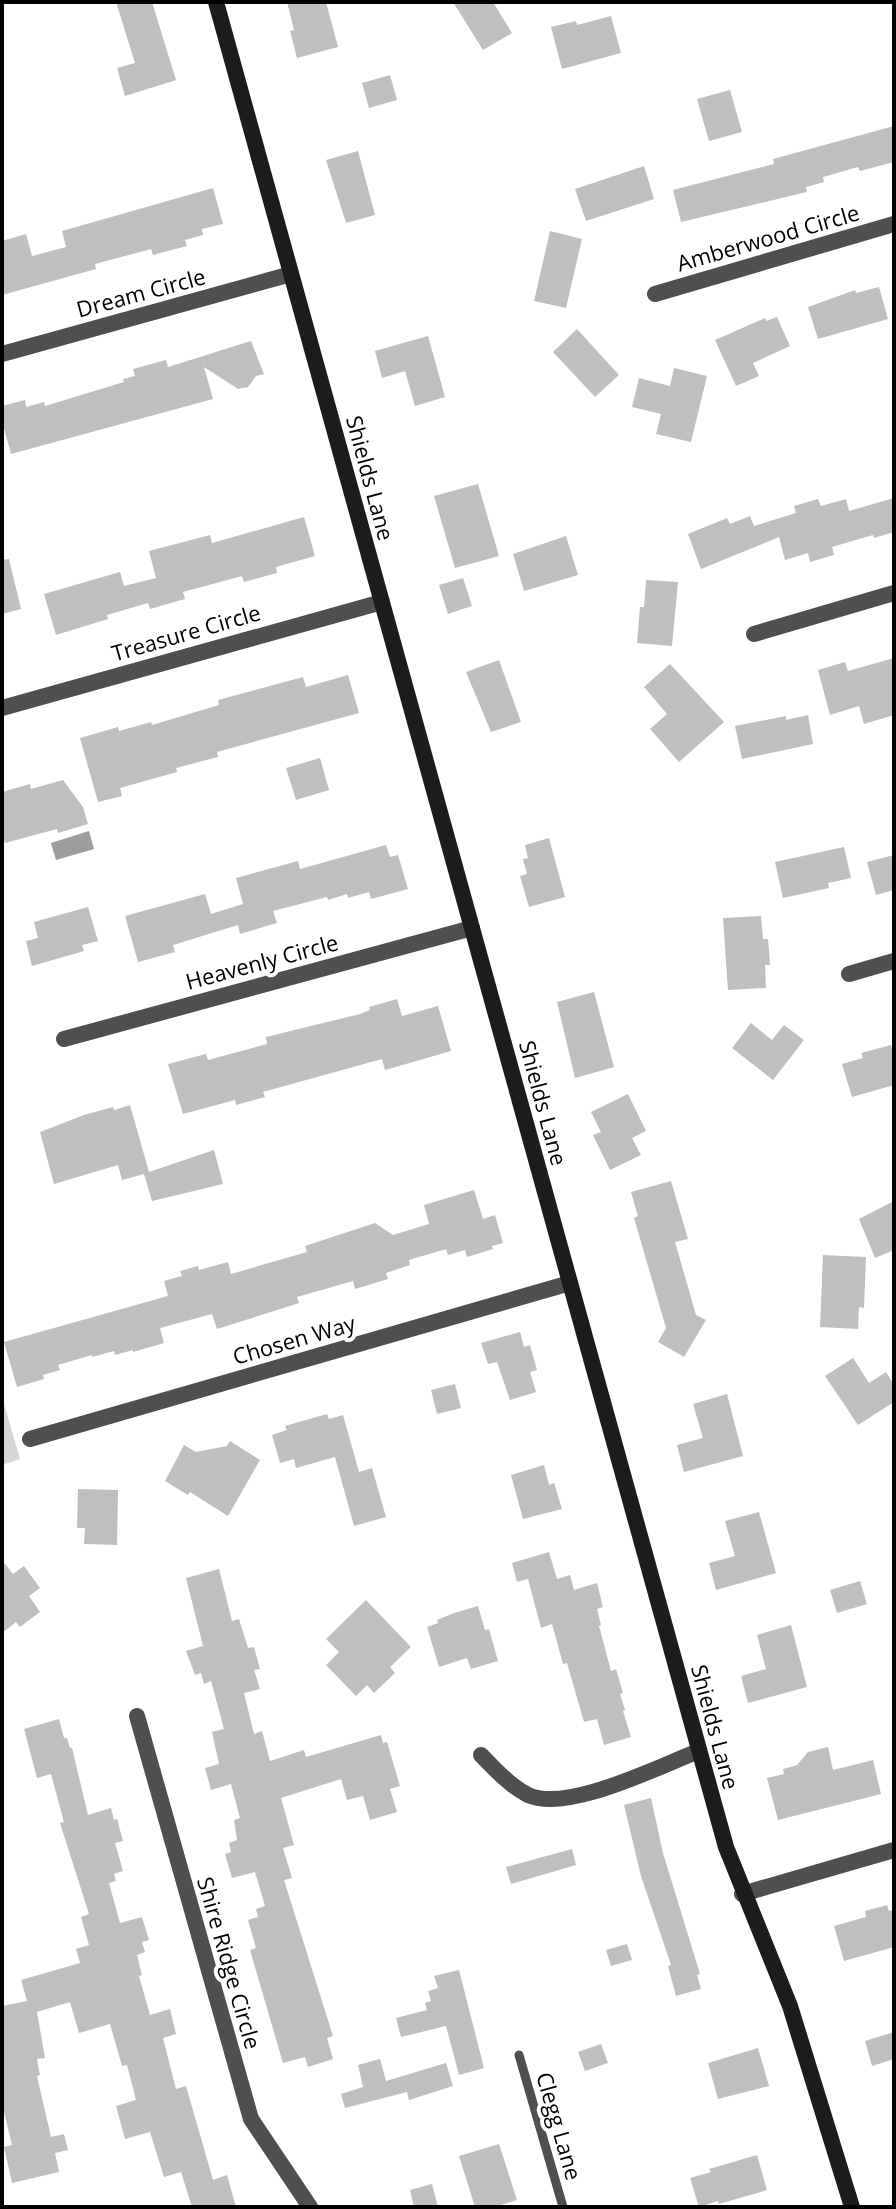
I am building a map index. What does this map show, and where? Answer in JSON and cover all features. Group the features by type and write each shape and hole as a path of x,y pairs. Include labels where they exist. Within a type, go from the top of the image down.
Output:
{"main road":[{"name":"Shields Lane","path":"216,2 726,1847 742,1894 790,2006 852,2207"}],"street":[{"name":"Amberwood Circle","path":"655,294 894,224"},
{"name":"Dream Circle","path":"2,354 291,274"},
{"path":"754,634 894,593"},
{"name":"Treasure Circle","path":"2,708 382,602"},
{"name":"Heavenly Circle","path":"64,1039 472,928"},
{"path":"849,974 894,961"},
{"name":"Chosen Way","path":"30,1439 570,1283"},
{"name":"Shire Ridge Circle","path":"137,1716 246,2107 257,2131 310,2207"},
{"path":"481,1755 515,1787 530,1796 548,1799 601,1789 699,1751"},
{"path":"742,1894 894,1850"}],"lane":[{"name":"Clegg Lane","path":"519,2055 563,2207"}],"shaded area":[{"path":"89,831 94,849 56,860 51,843"},
{"path":"2,1397 20,1459 2,1465"}],"building":[{"path":"116,2 152,2 176,80 125,96 117,68 135,63"},
{"path":"287,2 326,2 338,47 297,58"},
{"path":"453,2 493,2 512,33 483,50"},
{"path":"611,16 621,53 562,69 551,27 576,21 577,25"},
{"path":"390,75 397,100 369,108 362,83"},
{"path":"730,90 742,132 709,141 697,99"},
{"path":"894,126 894,162 860,171 858,167 823,177 824,182 806,187 807,192 681,222 673,190 774,164 773,159"},
{"path":"358,151 375,215 346,223 326,160"},
{"path":"644,166 654,199 586,221 575,189"},
{"path":"213,188 223,224 202,229 203,235 185,240 187,246 153,255 151,249 95,264 96,269 2,295 2,241 26,234 32,256 66,247 62,231"},
{"path":"550,231 582,239 566,308 534,301"},
{"path":"879,287 888,319 818,339 808,307 855,290 856,293"},
{"path":"777,317 790,346 753,363 759,376 736,386 715,340 765,318 766,321"},
{"path":"577,329 619,375 595,397 553,352"},
{"path":"428,336 445,397 415,406 405,371 382,378 375,351"},
{"path":"251,341 264,374 256,376 248,387 238,389 204,367 213,399 11,454 2,421 2,406 25,400 26,407 44,402 45,406 124,382 123,379 135,376 133,369 166,360 168,367"},
{"path":"674,368 707,376 691,442 656,434 661,414 632,407 639,378 670,386"},
{"path":"478,484 499,556 455,568 434,496"},
{"path":"894,498 894,532 832,547 834,555 810,562 808,553 785,560 779,537 701,569 688,534 727,518 730,524 750,516 754,526 796,513 794,506 818,499 821,506 846,499 849,511"},
{"path":"304,517 315,556 276,567 277,573 244,582 242,576 183,592 185,599 150,609 148,603 56,635 44,594 120,572 124,586 156,578 149,551 210,535 212,543"},
{"path":"566,536 578,575 524,591 513,554"},
{"path":"9,559 21,609 2,614 2,560"},
{"path":"463,578 472,606 448,614 439,585"},
{"path":"646,580 678,582 672,646 637,643"},
{"path":"894,658 894,715 864,724 859,706 830,715 818,670 845,662 848,671"},
{"path":"499,660 521,722 491,732 466,672"},
{"path":"670,664 724,722 679,762 650,729 667,714 644,687"},
{"path":"348,675 359,713 217,752 218,757 120,788 122,796 98,802 80,738 118,727 119,731 151,722 152,725 219,705 218,700 303,677 306,687"},
{"path":"808,715 813,744 742,759 735,726"},
{"path":"320,758 329,790 296,800 286,768"},
{"path":"63,780 83,807 88,824 5,843 2,834 2,792 30,784 31,789"},
{"path":"549,838 565,897 529,907 520,876 527,874 523,859 528,858 525,845"},
{"path":"386,845 390,857 398,855 408,889 371,899 369,892 348,898 347,894 328,900 327,897 273,911 277,923 240,934 238,925 173,945 175,952 138,962 125,916 205,894 211,914 243,904 236,878 298,861 300,869"},
{"path":"844,847 851,878 828,883 829,888 783,898 775,862"},
{"path":"894,855 894,890 876,895 867,862"},
{"path":"88,907 98,941 82,945 84,951 32,966 26,941 38,938 34,922"},
{"path":"761,916 763,939 768,939 770,965 765,965 766,988 728,990 723,918"},
{"path":"594,992 614,1067 575,1078 557,1002"},
{"path":"397,999 402,1016 438,1006 451,1051 385,1070 382,1059 263,1092 265,1097 236,1105 235,1100 183,1114 168,1064 206,1054 208,1060 267,1044 266,1037 360,1014 370,1010 369,1007"},
{"path":"751,1023 772,1040 784,1025 804,1040 773,1080 732,1048"},
{"path":"891,1045 894,1085 852,1097 842,1064 863,1058 861,1053"},
{"path":"628,1094 646,1131 632,1138 641,1155 610,1170 593,1135 601,1132 591,1112"},
{"path":"130,1105 149,1172 214,1150 223,1184 152,1201 144,1174 122,1180 118,1165 54,1184 40,1132 84,1115"},
{"path":"671,1181 688,1239 675,1242 696,1315 706,1320 684,1357 658,1342 666,1328 634,1218 638,1216 631,1192"},
{"path":"474,1190 483,1219 495,1215 503,1243 492,1246 493,1249 467,1257 465,1250 448,1255 446,1249 409,1260 410,1265 386,1273 388,1279 355,1289 353,1281 297,1297 299,1303 217,1329 212,1314 160,1328 164,1343 115,1355 114,1351 92,1355 58,1365 60,1370 43,1375 44,1379 17,1387 4,1342 168,1296 164,1281 182,1276 180,1271 198,1266 199,1270 228,1262 231,1274 307,1252 305,1246 375,1223 393,1235 429,1224 424,1205"},
{"path":"894,1201 894,1250 875,1258 859,1219"},
{"path":"823,1255 866,1257 864,1308 859,1307 858,1329 820,1327"},
{"path":"520,1332 524,1347 530,1345 537,1370 530,1372 536,1392 510,1400 497,1362 488,1364 481,1343"},
{"path":"853,1358 869,1383 886,1372 894,1385 894,1402 858,1425 825,1376"},
{"path":"455,1384 461,1408 437,1414 431,1390"},
{"path":"727,1394 743,1456 684,1472 677,1445 703,1438 693,1404"},
{"path":"327,1414 329,1419 343,1415 359,1472 372,1468 386,1517 354,1526 335,1457 296,1468 294,1459 280,1463 272,1435 287,1430 285,1426"},
{"path":"230,1441 260,1460 228,1516 190,1492 188,1495 165,1481 184,1445 196,1452 227,1446"},
{"path":"544,1465 549,1485 554,1483 562,1509 523,1519 511,1475"},
{"path":"78,1489 118,1490 117,1545 84,1544 85,1528 77,1528"},
{"path":"759,1512 776,1573 716,1590 709,1563 735,1556 725,1521"},
{"path":"549,1552 557,1579 570,1575 574,1590 597,1583 603,1607 597,1609 599,1626 611,1671 616,1669 623,1693 620,1694 623,1711 631,1737 604,1745 597,1719 584,1722 552,1624 541,1628 528,1579 517,1582 512,1563"},
{"path":"2,1560 13,1574 24,1566 40,1588 29,1596 40,1612 20,1627 16,1622 2,1633"},
{"path":"219,1569 232,1621 239,1619 248,1648 254,1647 260,1669 254,1670 260,1689 244,1693 254,1734 262,1731 270,1761 304,1750 306,1757 381,1735 383,1743 387,1742 400,1786 390,1789 397,1812 370,1820 363,1796 347,1800 341,1779 281,1798 294,1845 283,1848 292,1878 284,1880 333,2036 327,2038 333,2059 308,2067 305,2057 283,2063 250,1950 256,1948 248,1920 258,1917 256,1909 265,1906 255,1872 232,1878 225,1854 231,1852 229,1843 237,1840 234,1820 240,1818 231,1784 211,1790 205,1768 219,1764 212,1732 224,1729 211,1681 204,1684 201,1673 195,1675 186,1651 203,1646 186,1578"},
{"path":"860,1581 867,1604 837,1613 830,1590"},
{"path":"366,1600 411,1647 390,1667 395,1673 374,1693 367,1685 356,1696 326,1665 339,1652 326,1639"},
{"path":"478,1606 485,1630 489,1629 498,1661 471,1669 467,1658 439,1667 427,1627 454,1613"},
{"path":"791,1625 807,1687 748,1703 741,1676 766,1669 757,1635"},
{"path":"59,1719 64,1738 72,1748 88,1815 111,1808 114,1820 117,1819 123,1841 115,1843 123,1871 114,1874 116,1881 109,1883 120,1923 142,1917 149,1940 142,1942 145,1952 137,1955 142,1975 139,1976 150,2015 170,2009 176,2034 163,2038 176,2089 186,2086 213,2180 227,2175 236,2207 192,2207 181,2172 164,2177 150,2132 125,2139 116,2106 136,2100 127,2065 122,2066 110,2024 79,2033 70,2002 37,2012 45,2058 37,2059 40,2075 37,2076 51,2137 64,2134 68,2150 55,2153 59,2172 12,2183 4,2147 12,2145 2,2104 2,2006 27,2001 21,1980 80,1963 76,1949 89,1945 81,1917 89,1914 60,1823 64,1822 51,1774 37,1778 24,1729"},
{"path":"828,1747 833,1770 873,1760 881,1794 778,1820 767,1778 784,1774 783,1769 797,1765 808,1752"},
{"path":"651,1798 663,1853 700,1974 697,1975 701,1989 676,1996 668,1966 671,1965 641,1876 624,1805"},
{"path":"572,1849 576,1865 511,1884 506,1867"},
{"path":"887,1905 889,1911 894,1910 894,1947 844,1961 834,1926 866,1917 865,1911"},
{"path":"627,1944 632,1960 611,1966 606,1950"},
{"path":"459,1970 484,2068 459,2075 446,2026 401,2037 396,2018 427,2010 425,2003 431,2001 428,1991 438,1988 434,1976"},
{"path":"894,2032 894,2059 872,2066 865,2041"},
{"path":"601,2044 608,2063 585,2071 578,2052"},
{"path":"758,2048 769,2086 718,2099 708,2063"},
{"path":"380,2059 386,2081 446,2063 453,2086 409,2100 407,2092 345,2108 341,2094 363,2087 358,2065"},
{"path":"499,2144 517,2200 494,2207 475,2207 459,2156"},
{"path":"757,2155 767,2190 699,2207 690,2178"},
{"path":"432,2184 438,2207 414,2207 410,2190"}]}
